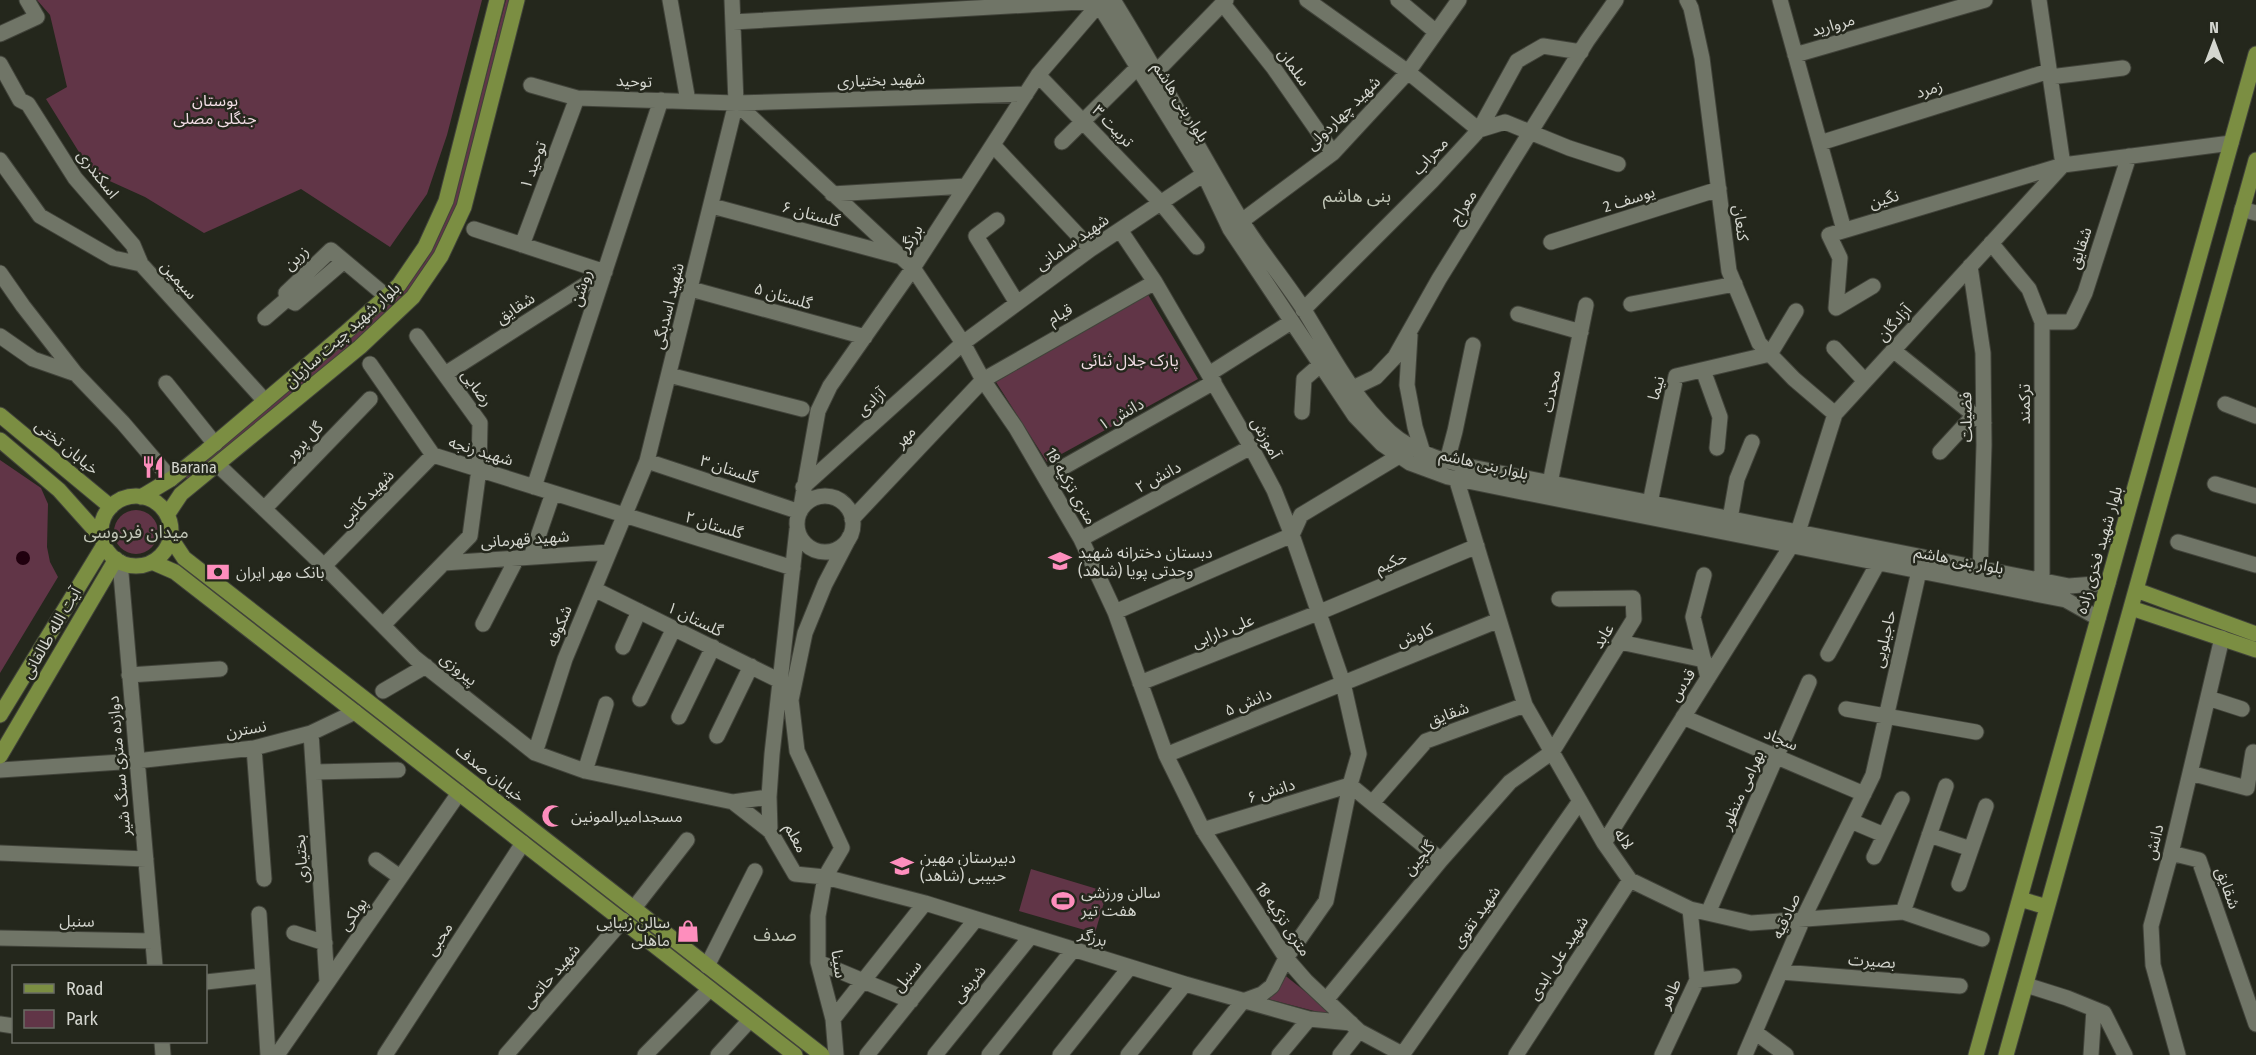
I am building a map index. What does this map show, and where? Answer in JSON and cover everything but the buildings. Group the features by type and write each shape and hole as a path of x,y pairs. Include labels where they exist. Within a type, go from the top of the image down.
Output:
{"main road":[{"name":"بلوار شهید چیت سازیان","path":"141,497 171,478 215,444 399,285 424,247 446,201 497,0"},
{"name":"بلوار شهید چیت سازیان","path":"167,515 181,494 360,348 413,297 441,256 464,207 517,0"},
{"name":"بلوار شهید فخری زاده","path":"1976,1055 2256,54"},
{"path":"2006,1055 2136,590 2249,211 2256,160"},
{"name":"خیابان تختی","path":"0,415 111,507"},
{"path":"0,440 60,490 118,561 130,566 141,566 160,556 167,547 170,537 167,515 160,507 141,497 120,500 105,515 101,526 103,541"},
{"name":"خیابان صدف","path":"170,537 184,558 822,1055"},
{"name":"آیت الله طالقانی","path":"0,715 103,541"},
{"name":"آیت الله طالقانی","path":"0,756 118,561"},
{"path":"152,562 175,572 795,1055"},
{"path":"2136,590 2256,634"},
{"path":"2169,621 2166,617 2167,608 2175,604"},
{"path":"2131,608 2256,650"},
{"path":"2020,899 2047,907"}],"street":[{"path":"0,34 37,17 27,0"},
{"path":"670,0 688,101"},
{"path":"732,0 736,103"},
{"path":"1307,0 1408,72 1479,130 1505,122 1569,148 1618,164"},
{"path":"1398,0 1436,32"},
{"name":"شهید چهاردولی","path":"1236,225 1334,153 1408,72 1459,0"},
{"name":"معراج","path":"1423,453 1415,427 1407,385 1410,329 1530,132 1616,0"},
{"name":"کنعان","path":"1687,0 1691,8 1702,58 1729,271 1759,343 1794,379 1835,414"},
{"path":"1779,0 1844,230 1829,235 1840,258 1836,308 1873,285"},
{"name":"مروارید","path":"1795,55 1985,0"},
{"path":"2039,0 2063,165 2231,143"},
{"path":"733,22 1101,1"},
{"name":"بلوار بنی هاشم","path":"1101,1 1138,67 1236,225 1303,310 1366,407 1391,433 1423,453 1447,461 1731,519 1878,563 1918,571 2042,581 2069,586 2108,583"},
{"name":"بلوار بنی هاشم","path":"1101,1 1157,71 1236,225 1291,322 1355,416 1382,444 1410,463 1456,478 1980,575 2066,600 2098,618"},
{"name":"برزگر","path":"800,512 818,411 830,386 913,268 1038,75 1101,1"},
{"path":"1157,71 1224,2"},
{"name":"سلمان","path":"1224,2 1334,153"},
{"name":"محراب","path":"1303,310 1432,182 1479,130 1517,61 1543,46 1581,52"},
{"name":"اسکندری","path":"0,64 21,100 28,104 75,178 133,245 141,264"},
{"path":"1062,142 1138,67"},
{"name":"زمرد","path":"1820,142 2050,74 2123,68"},
{"name":"تربیت ۳","path":"1038,75 1161,203 1197,247"},
{"name":"توحید","path":"531,85 577,98 736,103"},
{"name":"شهید بختیاری","path":"736,103 1026,94"},
{"name":"توحید ۱","path":"522,245 577,98"},
{"name":"روشن","path":"534,487 661,100"},
{"name":"18 متری تزکیه","path":"736,103 913,268 963,343 983,380 1046,477 1081,539 1115,612 1166,755 1203,830 1286,958 1355,1027"},
{"name":"شهید اسدبگی","path":"625,515 647,461 736,103"},
{"path":"993,145 1091,249"},
{"name":"شقایق","path":"2042,322 2072,322 2085,293 2129,156"},
{"name":"سیمین","path":"0,160 40,216 113,258 141,264 265,401"},
{"name":"نگین","path":"1844,230 2063,165"},
{"name":"آزادگان","path":"1795,539 1835,414 2063,165"},
{"name":"شهید سامانی","path":"963,343 1091,249 1204,174"},
{"path":"832,194 966,186"},
{"name":"یوسف 2","path":"1551,242 1719,189"},
{"name":"گلستان ۶","path":"712,206 901,257"},
{"path":"997,220 976,236 1017,303"},
{"path":"474,228 605,272"},
{"name":"آموزش","path":"1120,230 1155,282 1274,490 1320,612 1343,683 1359,754 1350,785 1326,901 1286,958 1272,986 1262,994 1243,1002"},
{"name":"ترکمند","path":"1991,243 2029,290 2042,322 2042,581"},
{"name":"زرین","path":"266,318 287,299 286,293 331,250 386,296"},
{"name":"فضیلت","path":"1970,266 1983,353 1979,419 1980,575"},
{"name":"شقایق","path":"445,375 605,272"},
{"path":"0,273 76,374 171,478"},
{"name":"قیام","path":"983,380 1155,282"},
{"path":"1631,304 1735,284"},
{"name":"گلستان ۵","path":"691,289 865,337"},
{"name":"محدث","path":"1550,483 1586,305"},
{"path":"1770,354 1796,311"},
{"path":"1518,314 1581,332"},
{"name":"دانش ۱","path":"1046,477 1211,378 1291,322"},
{"path":"1353,388 1376,377 1395,357 1410,329"},
{"name":"رضایی","path":"417,336 480,423 479,469"},
{"path":"3,343 33,359 76,374"},
{"name":"آزادی","path":"803,487 963,343"},
{"path":"1447,461 1473,345"},
{"path":"1834,348 1865,381"},
{"path":"1893,350 1979,419 1940,452"},
{"name":"نیما","path":"1650,503 1676,376 1770,354"},
{"name":"شهید رنجه","path":"370,364 433,455 625,515"},
{"path":"1302,412 1304,379 1320,365"},
{"path":"1703,369 1719,417 1717,448"},
{"path":"669,375 802,409"},
{"name":"مهر","path":"852,519 983,380"},
{"path":"166,383 215,444"},
{"name":"گل پرور","path":"264,508 370,399"},
{"path":"2225,404 2256,416"},
{"path":"1731,519 1737,479 1752,442"},
{"name":"دانش ۲","path":"1081,539 1251,447"},
{"name":"شهید کاتبی","path":"324,566 433,455"},
{"path":"1115,612 1292,535 1301,515 1399,456"},
{"name":"گلستان ۳","path":"647,461 800,512"},
{"name":"پیروزی","path":"218,465 426,666 535,753 585,771 733,802"},
{"name":"شهید قهرمانی","path":"383,625 470,536 479,469"},
{"name":"لاله","path":"1456,478 1525,705 1604,843 1630,880 1689,909 1751,923 1902,912 1982,939"},
{"path":"2215,483 2256,496"},
{"path":"483,624 524,557 553,493"},
{"path":"825,877 842,848 797,752 791,700 805,633 825,584 850,536 852,519 844,504 829,496 812,499 800,512 797,529 806,544 821,551 838,549 850,536"},
{"name":"شکوفه","path":"535,753 565,659 625,515"},
{"name":"گلستان ۲","path":"625,515 793,568"},
{"name":"معلم","path":"797,529 769,796 770,831 795,874 825,877"},
{"name":"قدس","path":"1604,843 1795,539"},
{"path":"2178,542 2256,565"},
{"name":"حکیم","path":"1320,612 1477,546"},
{"name":"شهید قهرمانی","path":"444,563 609,552"},
{"name":"دوازده متری سنگ شیر","path":"118,561 155,965"},
{"path":"1828,654 1878,563"},
{"name":"حاجیلویی","path":"1864,794 1873,776 1918,571"},
{"path":"1704,575 1693,617 1708,678"},
{"name":"گلستان ۱","path":"594,589 780,681"},
{"name":"عابد","path":"1552,752 1634,619 1633,598 1559,599"},
{"path":"623,647 639,611"},
{"name":"علی دارابی","path":"1140,683 1320,612"},
{"name":"کاوش","path":"1343,683 1499,620"},
{"path":"640,699 674,628"},
{"name":"دانش","path":"2178,1055 2152,965 2151,926 2171,853 2222,638"},
{"path":"1620,642 1704,660"},
{"path":"679,717 712,647"},
{"path":"383,691 426,666"},
{"path":"717,736 751,666"},
{"path":"129,675 220,669"},
{"name":"بهرامی منظور","path":"1708,913 1809,682"},
{"name":"دانش ۵","path":"1166,755 1343,683"},
{"path":"2208,698 2242,709"},
{"path":"585,771 606,704"},
{"name":"شقایق","path":"1372,803 1426,741 1525,705"},
{"path":"1846,709 1976,732"},
{"name":"نسترن","path":"0,771 136,761 254,748 311,733 355,712"},
{"name":"سجاد","path":"1683,717 1864,794"},
{"name":"بختیاری","path":"311,733 327,982"},
{"path":"254,748 264,879"},
{"name":"گلچین","path":"1326,1000 1441,860 1510,782 1552,752"},
{"path":"2190,773 2247,788 2253,752"},
{"path":"314,772 398,770"},
{"path":"1350,785 1441,860"},
{"name":"دانش ۶","path":"1203,830 1350,785"},
{"path":"1902,912 1946,786"},
{"name":"پولکی","path":"277,1055 459,793"},
{"name":"صادقیه","path":"1745,1055 1803,920 1864,794"},
{"path":"733,802 769,796"},
{"path":"1875,856 1902,799"},
{"name":"شهید تقوی","path":"1403,1055 1580,801"},
{"path":"733,802 770,831"},
{"path":"1959,884 1986,806"},
{"path":"1851,821 1884,836"},
{"path":"1929,835 1971,849"},
{"path":"634,908 687,840"},
{"name":"محبی","path":"385,1055 524,843"},
{"path":"0,853 146,859"},
{"name":"شقایق","path":"2171,853 2199,860 2256,1024"},
{"path":"376,860 400,877"},
{"path":"707,966 755,871"},
{"name":"برزگر","path":"825,877 925,903 1243,1002 1309,1019 1355,1027"},
{"name":"سینا","path":"825,877 818,916 818,962 833,1019 836,1055"},
{"name":"شهید علی ابدی","path":"1516,1055 1630,880"},
{"path":"833,1019 925,903"},
{"name":"طاهر","path":"1662,1055 1697,980 1689,909"},
{"path":"259,914 261,976 268,1055"},
{"name":"سنبل","path":"867,1055 976,919"},
{"name":"شهید حاتمی","path":"506,1055 623,920"},
{"path":"294,933 325,943"},
{"name":"شریفی","path":"935,1055 1030,936"},
{"name":"سنبل","path":"2,942 153,940"},
{"path":"989,1055 1073,950"},
{"path":"818,962 911,1001"},
{"path":"1060,1055 1130,967"},
{"name":"بصیرت","path":"1781,972 1960,986"},
{"path":"207,982 261,976"},
{"path":"1697,980 1734,976"},
{"path":"1128,1055 1185,984"},
{"path":"2026,985 2104,1013 2125,1055"},
{"path":"645,1055 710,988"},
{"path":"1200,1055 1243,1002"},
{"path":"2091,1055 2094,1009"},
{"path":"1279,1055 1309,1019"},
{"path":"718,1055 750,1020"},
{"path":"1340,1055 1355,1027 1403,1055"},
{"path":"1755,1032 1786,1055"}],"green space":[{"name":"بوستان جنگلی مصلی","path":"37,0 482,0 447,135 427,194 390,247 301,189 204,233 145,197 92,173 46,99 67,87 50,15"},
{"path":"506,0 512,0 465,188 439,248 407,293 384,317 188,480 184,475 397,298 425,262 453,201"},
{"name":"پارک جلال ثنائی","path":"1147,293 1198,379 1047,462 996,382"},
{"path":"0,460 41,488 48,504 47,547 50,562 58,577 0,673"},
{"path":"136,510 151,517 158,532 151,547 136,554 121,547 114,532 121,517"},
{"name":"سالن ورزشی هفت تیر","path":"1031,869 1107,892 1095,933 1019,911"},
{"path":"1282,973 1337,1017 1268,999 1278,988"}],"shaded area":[{"path":"23,551 28,553 30,558 28,563 23,565 18,563 16,558 18,553"}],"place":[{"name":"Barana","path":"153,467"},
{"name":"دبستان دخترانه شهید وحدتی پویا (شاهد)","path":"1060,561"},
{"name":"بانک مهر ایران","path":"218,572"},
{"name":"مسجدامیرالمونین","path":"553,816"},
{"name":"دبیرستان مهین حبیبی (شاهد)","path":"902,866"},
{"name":"سالن ورزشی هفت تیر","path":"1063,901"},
{"name":"سالن زیبایی ماهلی","path":"688,931"}],"district":[{"name":"بنی هاشم","path":"1357,196"},
{"name":"میدان فردوسی","path":"136,532"},
{"name":"صدف","path":"775,935"}]}
